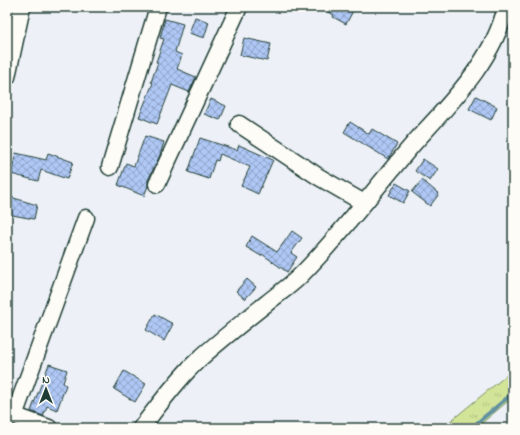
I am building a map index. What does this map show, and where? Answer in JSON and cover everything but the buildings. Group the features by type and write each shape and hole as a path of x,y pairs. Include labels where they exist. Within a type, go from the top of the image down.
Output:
{"street":[{"path":"7,76 22,7"},
{"path":"110,167 158,7"},
{"path":"157,184 239,7"},
{"path":"140,428 175,385 197,362 229,334 299,278 325,250 394,167 464,87 482,62 494,40 506,7"},
{"path":"239,124 319,177 364,203"},
{"path":"49,428 10,415 86,218"}],"green space":[{"path":"513,370 513,397 476,428 442,428"}],"waterway":[{"path":"471,428 513,393"}]}
